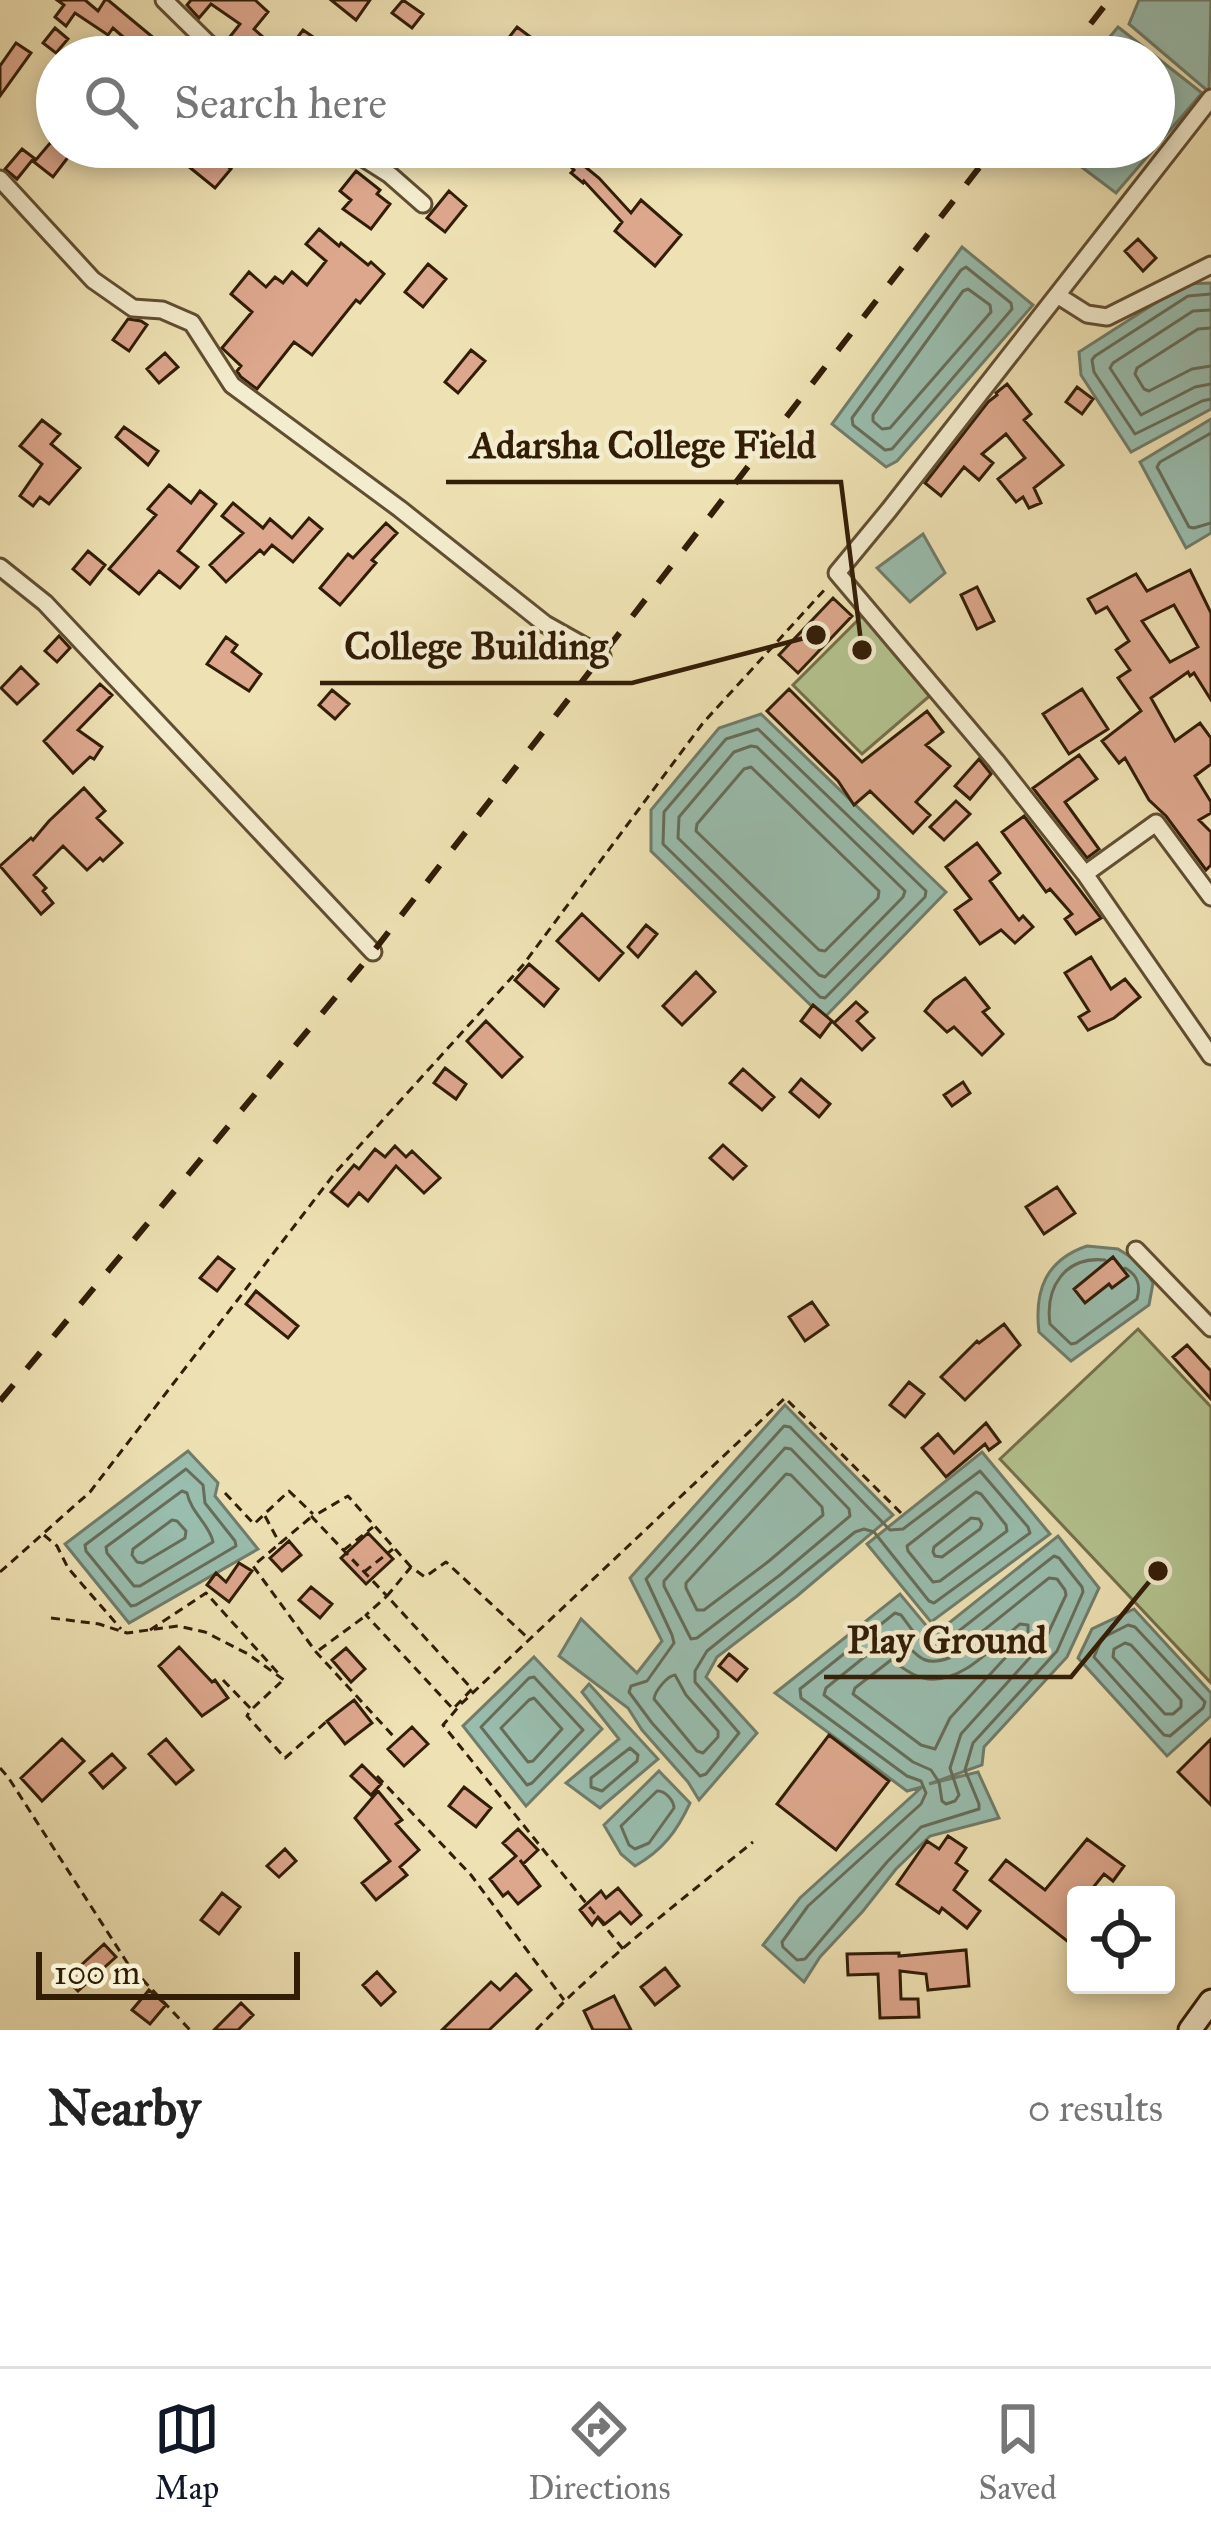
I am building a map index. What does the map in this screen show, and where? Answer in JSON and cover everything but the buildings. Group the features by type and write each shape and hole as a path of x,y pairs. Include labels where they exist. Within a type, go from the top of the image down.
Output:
{"main road":[{"path":"1190,2030 1211,2000"}],"street":[{"path":"164,0 201,36"},
{"path":"1175,144 1211,98"},
{"path":"379,168 423,204"},
{"path":"1157,168 836,573 1085,874 1211,1056"},
{"path":"0,179 93,280 133,308 162,310 191,323 232,385 545,624 602,656"},
{"path":"1058,295 1087,314 1107,317 1211,265"},
{"path":"0,567 45,603 373,952"},
{"path":"1085,874 1156,823 1211,897"},
{"path":"1136,1250 1211,1328"}],"path":[{"path":"0,1572 90,1492 335,1173 523,965 703,723 836,573"},
{"path":"623,1949 443,1725 785,1398 901,1514"},
{"path":"225,1492 254,1524 289,1491 472,1689 452,1708 366,1616"},
{"path":"395,1738 316,1652 253,1566 313,1516 348,1496 411,1567 424,1577 446,1562 529,1640"},
{"path":"264,1515 280,1544"},
{"path":"344,1550 375,1526"},
{"path":"43,1534 123,1632"},
{"path":"364,1572 394,1547"},
{"path":"316,1652 366,1616 411,1567"},
{"path":"149,1630 206,1593 284,1680"},
{"path":"51,1618 123,1632 178,1626 205,1632 284,1680"},
{"path":"223,1680 251,1709"},
{"path":"284,1680 247,1716 285,1758 327,1721"},
{"path":"0,1768 128,1964 190,2030"},
{"path":"376,1776 471,1875 565,2000"},
{"path":"536,2030 623,1949 753,1841"}],"green space":[{"path":"864,614 933,693 862,754 793,685"},
{"path":"1138,1329 1211,1407 1211,1683 1000,1459"}],"water":[{"path":"1139,0 1211,0 1209,92 1175,63 1175,36 1143,36 1129,24"},
{"path":"1175,72 1202,93 1175,124"},
{"path":"1083,168 1138,168 1116,193"},
{"path":"962,247 1033,305 897,461 886,467 832,424"},
{"path":"1211,283 1211,409 1131,452 1081,375 1079,352 1185,284"},
{"path":"1211,419 1211,533 1186,548 1140,462"},
{"path":"923,534 945,573 910,602 877,568"},
{"path":"761,714 946,892 824,1018 651,851 651,810 719,728"},
{"path":"1087,1246 1118,1249 1142,1264 1153,1283 1149,1305 1071,1361 1039,1332 1039,1303 1052,1268"},
{"path":"785,1405 893,1515 717,1657 706,1677 757,1733 699,1800 628,1708 559,1656 581,1619 637,1673 662,1641 630,1578"},
{"path":"188,1451 218,1483 215,1496 258,1549 129,1623 65,1544"},
{"path":"982,1452 1050,1534 931,1622 867,1544"},
{"path":"1058,1536 1099,1588 1067,1657 984,1747 982,1765 929,1784 978,1772 999,1818 930,1836 820,1957 804,1982 763,1945 800,1898 922,1787 907,1791 775,1693 900,1594 934,1635"},
{"path":"1134,1609 1211,1693 1211,1716 1167,1756 1078,1658 1092,1629"},
{"path":"534,1657 602,1729 526,1806 463,1726"},
{"path":"589,1684 658,1759 600,1808 566,1783 619,1739 582,1692"},
{"path":"659,1771 690,1803 668,1839 635,1866 621,1854 604,1825"}],"railway":[{"path":"1081,36 1109,0"},
{"path":"0,1401 373,952 979,168"}],"place":[{"name":"College Building","path":"816,635"},
{"name":"Adarsha College Field","path":"862,650"},
{"name":"Play Ground","path":"1158,1571"}]}
